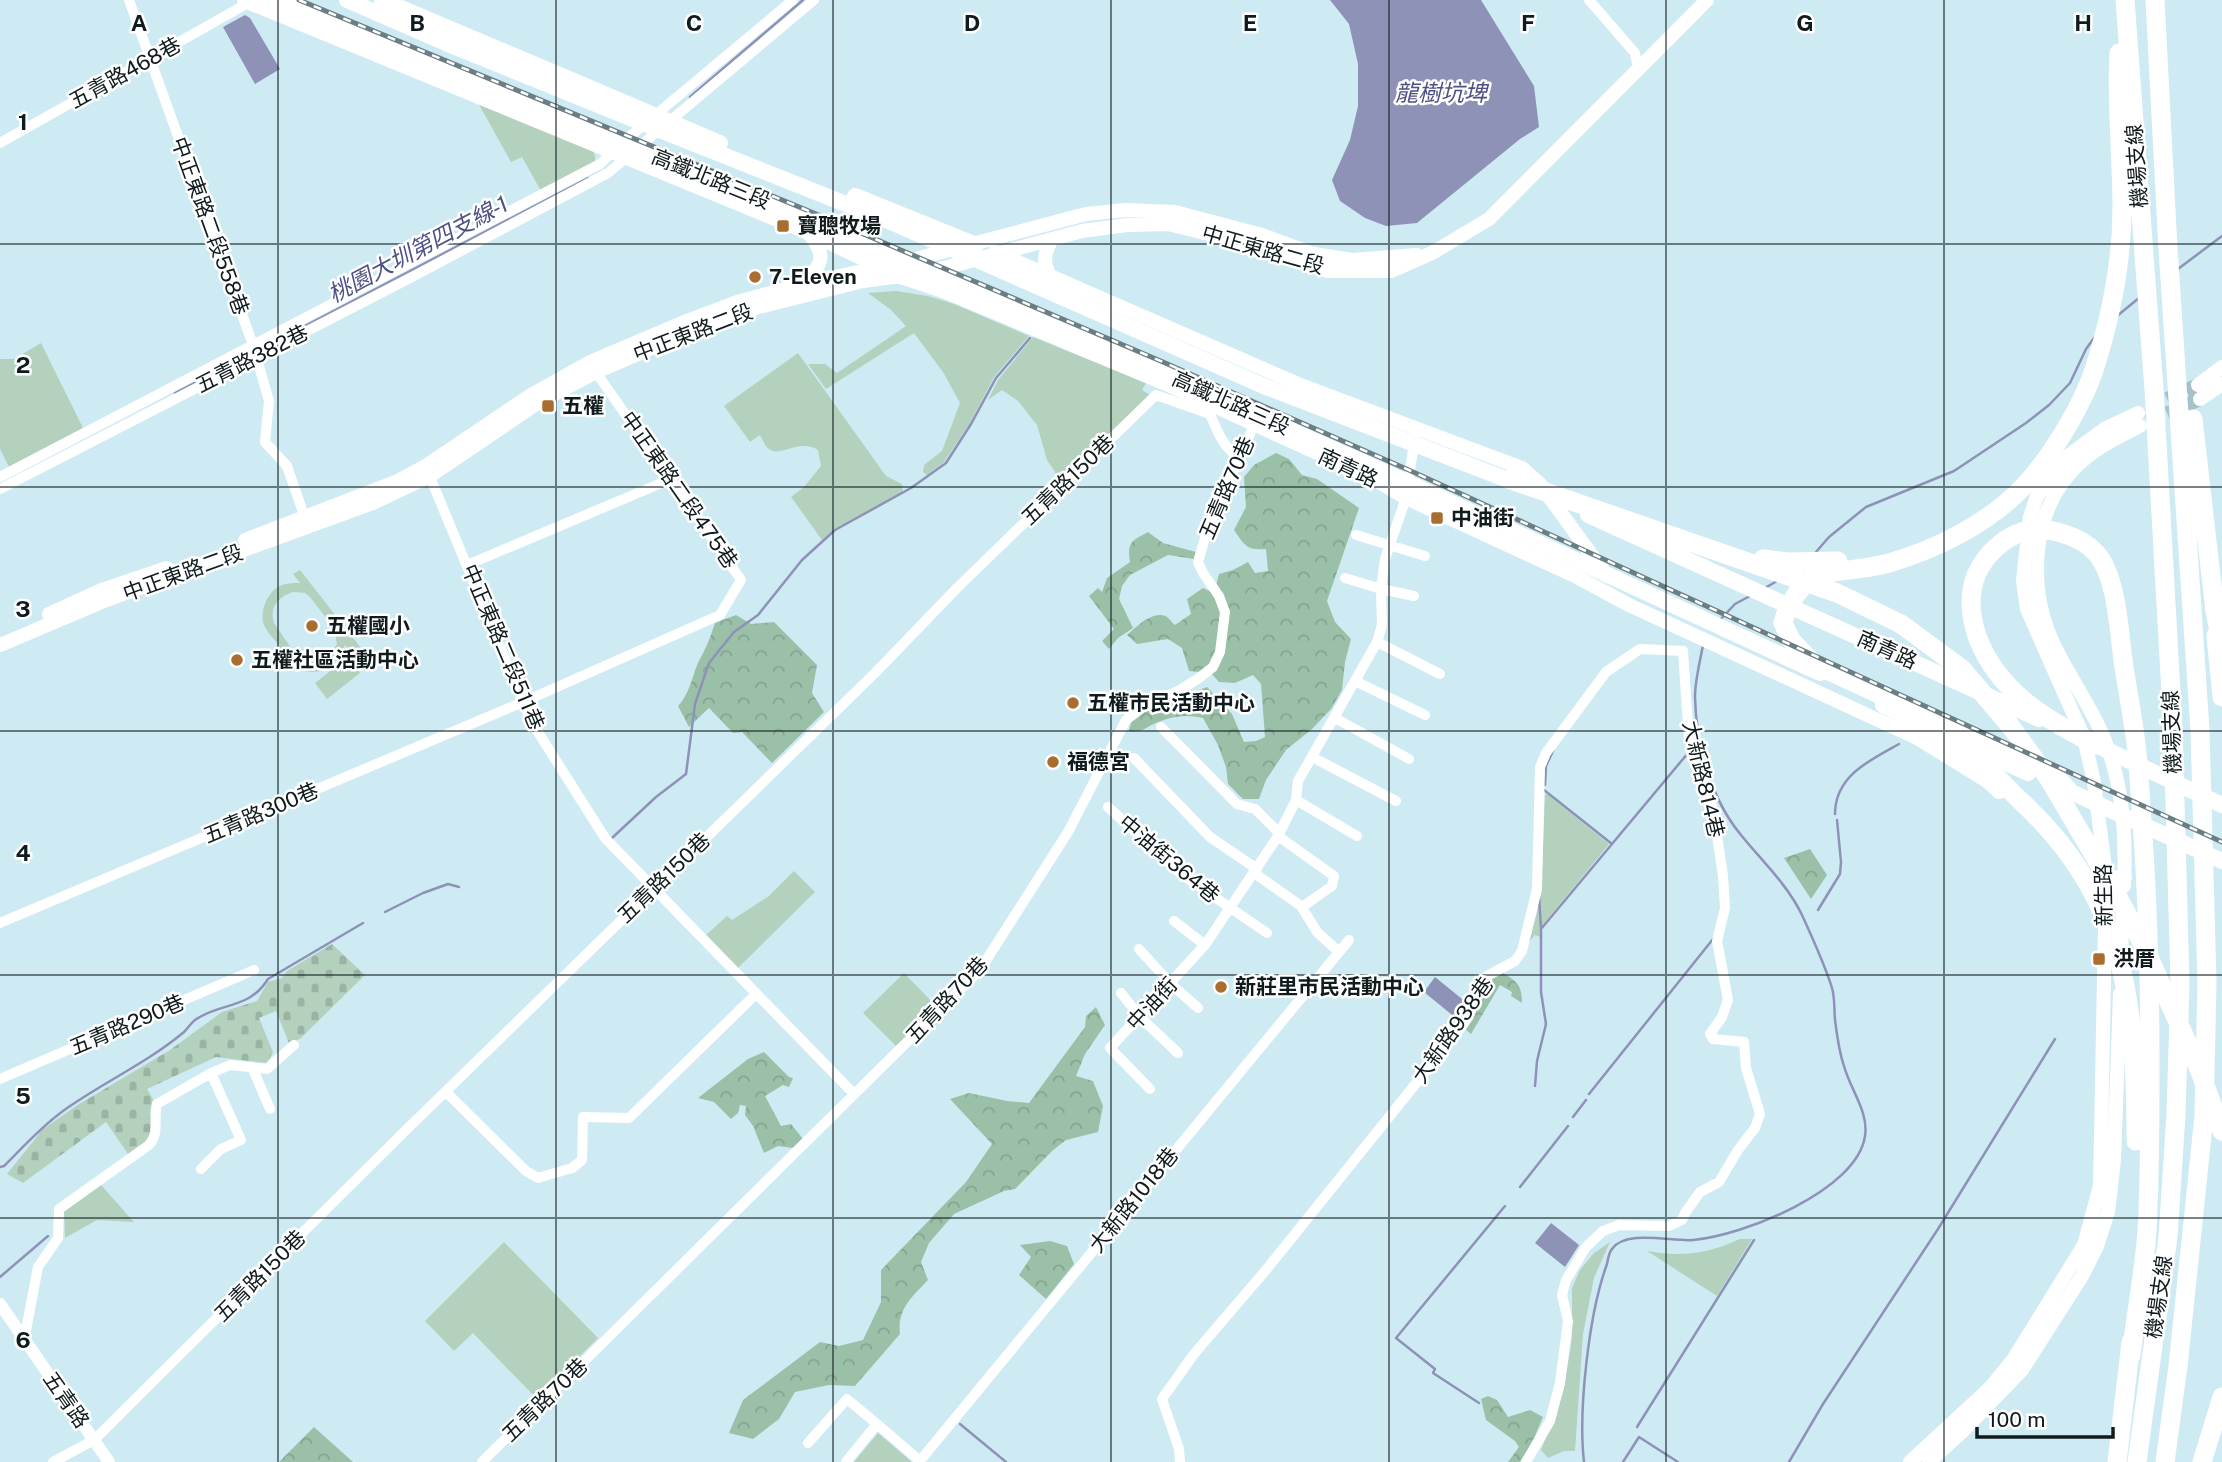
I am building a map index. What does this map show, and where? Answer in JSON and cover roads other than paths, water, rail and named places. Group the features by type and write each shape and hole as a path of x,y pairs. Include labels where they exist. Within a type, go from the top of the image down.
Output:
{"highway":[{"name":"機場支線","path":"2123,0 2154,389 2145,423 2172,729 2180,983 2176,1115 2168,1237 2137,1462"},
{"path":"2068,790 2053,774 1814,664 1791,640 1783,623 1797,593 1814,576 1888,563 1950,539 1987,517 2023,487 2039,468 2083,398 2094,370 2114,284 2122,208 2117,83 2123,0"},
{"name":"機場支線","path":"2155,0 2175,296 2189,395 2207,997 2204,1116 2181,1343 2165,1462"},
{"path":"2189,395 2215,611 2222,647"},
{"path":"1699,546 1787,562 1818,563 1872,556 1897,550 1948,529 1970,517 2039,468"},
{"path":"1508,479 1837,593 1901,624 1962,670 2012,728 2049,779 2080,831 2143,944 2199,1069 2222,1131"},
{"path":"2097,745 2029,706 2003,681 1985,656 1973,625 1970,596 1980,566 1989,554 2022,532 2053,531 2082,541 2097,554 2106,570 2114,601 2136,746 2148,918 2150,1093 2147,1220 2117,1462"},
{"path":"2215,611 2222,697"},
{"path":"1923,726 1990,772 2044,822 2067,850 2085,879 2111,932 2129,1000 2133,1028 2136,1175 2131,1355"},
{"path":"2206,1453 2222,1397"},
{"path":"2206,1453 2222,1419"}],"main road":[{"name":"高鐵北路三段","path":"276,0 469,79 641,137 754,158 886,208 1266,387"},
{"name":"高鐵北路三段","path":"347,0 835,229 943,291 1141,374 1254,425"},
{"name":"高鐵北路三段","path":"382,0 475,41 807,231 880,267 929,272 956,281 1374,467"},
{"name":"中正東路二段","path":"997,253 1082,231 1127,225 1168,224 1233,240 1328,271 1391,271 1432,253 1489,219 1707,0"},
{"name":"高鐵北路三段","path":"247,1 333,34 408,68 782,179 954,250 997,253 1298,384"},
{"path":"409,27 475,41"},
{"path":"408,68 469,79"},
{"path":"754,158 782,179"},
{"name":"中正東路二段","path":"929,272 1017,232 1086,214 1125,210 1175,212 1262,234 1314,254 1352,260 1432,253"},
{"path":"803,284 816,271 821,261 817,244 807,231"},
{"path":"1051,278 1044,260 1052,239"},
{"name":"中正東路二段","path":"593,367 760,307 905,269 954,250"},
{"name":"中正東路二段","path":"0,645 306,522 398,481 427,472 531,395 737,302 880,267"},
{"path":"2189,395 2222,367"},
{"name":"南青路","path":"1298,384 1522,468 1539,483 1607,587"},
{"path":"2189,395 2222,384"},
{"name":"南青路","path":"1266,387 1508,479 2097,745 2222,805"},
{"name":"新生路","path":"1910,1462 1990,1388 2013,1360 2084,1245 2100,1186 2106,876 2094,782 2084,738 2027,609 2023,582 2030,517 2038,496 2068,456 2106,428 2145,423"},
{"name":"新生路","path":"1929,1462 2022,1370 2082,1276 2097,1246 2108,1212 2114,1160 2124,878 2121,807 2117,778 2101,732 2053,642 2039,594 2036,561 2041,530 2052,498 2073,470 2092,454 2145,423"},
{"name":"南青路","path":"1254,425 1388,487 1406,498 1607,587 1629,605 1917,738 1987,781 2016,806 2069,865 2084,873 2124,878"},
{"name":"南青路","path":"1374,467 1740,634 1923,726 2222,861"},
{"path":"1388,487 1409,480"},
{"name":"中正東路二段","path":"0,636 102,590 306,522"}],"street":[{"name":"中正東路二段558巷","path":"129,0 257,357 269,401 265,442 287,466 306,522"},
{"path":"641,137 793,0"},
{"path":"641,137 814,0"},
{"path":"1589,0 1635,53 1638,69"},
{"name":"五青路468巷","path":"0,143 151,59 247,1"},
{"name":"五青路382巷","path":"0,477 600,164 641,137"},
{"name":"五青路382巷","path":"0,489 608,173 641,137"},
{"name":"中正東路二段475巷","path":"523,702 720,615 741,580 593,367"},
{"name":"五青路150巷","path":"53,1462 94,1440 876,672 967,578 1156,395 1210,414 1221,438 1232,453 1239,457"},
{"name":"五青路70巷","path":"482,1462 980,970 1068,832 1126,719 1143,707 1180,690 1213,667 1220,652 1225,611 1198,562 1208,528 1254,425"},
{"name":"中油街","path":"1150,1089 1110,1048 1205,945 1255,871 1296,800 1298,781 1377,642 1382,625 1381,589 1389,546 1406,498 1416,429"},
{"name":"中正東路二段511巷","path":"427,472 531,721 605,838 854,1094"},
{"path":"467,565 671,479"},
{"path":"1356,535 1425,556"},
{"path":"1345,578 1415,596"},
{"path":"1377,642 1440,674"},
{"name":"大新路938巷","path":"1180,1462 1179,1449 1162,1399 1194,1354 1275,1259 1459,1030 1469,1016 1480,984 1487,976 1516,961 1522,951 1536,889 1540,767 1546,753 1606,671 1640,649 1683,651"},
{"name":"大新路814巷","path":"1526,1462 1550,1421 1560,1383 1568,1321 1563,1295 1566,1280 1586,1247 1603,1231 1619,1225 1669,1226 1682,1220 1700,1192 1719,1182 1755,1128 1760,1114 1746,1068 1744,1042 1713,1039 1710,1034 1722,1017 1728,1000 1717,941 1725,908 1723,876 1713,809 1689,740 1683,651"},
{"path":"1355,681 1425,715"},
{"name":"五青路300巷","path":"0,923 523,702"},
{"path":"1335,718 1409,759"},
{"path":"1161,727 1237,804 1255,809 1278,834 1334,876 1332,886 1301,907"},
{"path":"1312,757 1396,800"},
{"path":"1134,758 1210,837 1301,907 1317,932 1338,951"},
{"path":"1296,800 1357,836"},
{"name":"中油街364巷","path":"1108,807 1172,866 1266,933"},
{"path":"1174,921 1205,945"},
{"name":"大新路1018巷","path":"920,1462 1349,940"},
{"path":"1139,949 1171,984 1198,1008"},
{"name":"五青路290巷","path":"0,1079 254,970"},
{"path":"1121,993 1140,1017 1178,1053"},
{"path":"446,1092 526,1171 538,1178 572,1168 582,1160 583,1117 629,1118 756,994"},
{"path":"20,1334 26,1330 38,1267 58,1238 59,1209 155,1139 156,1104 230,1065 267,1069 294,1045"},
{"path":"252,1067 270,1109"},
{"path":"201,1169 221,1149 241,1140 211,1073"},
{"name":"五青路","path":"0,1304 108,1462"},
{"path":"808,1443 847,1399 920,1462"},
{"path":"846,1462 877,1424"}],"water":[{"name":"龍樹坑埤","path":"1330,0 1481,0 1534,86 1539,127 1520,139 1417,223 1386,226 1365,218 1340,201 1332,180 1350,140 1358,106 1358,64 1349,24"},
{"path":"245,15 250,18 280,69 255,84 223,27"},
{"path":"1435,977 1467,1003 1457,1019 1424,992"},
{"path":"1551,1223 1579,1245 1565,1267 1535,1243"}],"waterway":[{"name":"桃園大圳第四支線-1","path":"690,97 803,0"},
{"name":"桃園大圳第四支線-1","path":"259,350 588,178"},
{"path":"2178,269 2222,236"},
{"path":"2117,316 2139,298"},
{"path":"612,838 656,797 686,774 695,704 709,663 734,632 758,615 802,560 835,530 911,488 946,463 996,378 1030,338"},
{"path":"1816,552 1829,537 1866,507 1954,471 2026,423 2049,405 2070,383 2094,338"},
{"name":"桃園大圳第四支線-1","path":"175,393 250,354"},
{"path":"1765,588 1777,581"},
{"path":"1720,620 1735,604 1750,596"},
{"path":"1584,1462 1586,1362 1595,1308 1612,1249 1628,1239 1693,1240 1714,1237 1767,1220 1820,1192 1842,1175 1857,1156 1865,1136 1862,1109 1841,1055 1832,988 1818,951 1789,893 1730,821 1707,770 1698,734 1695,697 1703,645"},
{"path":"1835,814 1841,789 1848,779 1866,763 1899,744"},
{"path":"1545,785 1546,766 1553,751"},
{"path":"1535,1086 1537,1061 1546,1024 1541,992 1541,929 1688,753"},
{"path":"1544,790 1612,844"},
{"path":"1818,910 1840,874 1837,820"},
{"path":"385,912 448,884 459,887"},
{"path":"1539,896 1541,928"},
{"path":"0,1167 63,1111 155,1053 184,1032 195,1020 252,996 268,979 363,923"},
{"path":"1589,1094 1713,939"},
{"path":"1789,1462 2055,1039"},
{"path":"1573,1117 1586,1100"},
{"path":"1520,1187 1568,1126"},
{"path":"1479,1403 1433,1373 1435,1369 1396,1338 1505,1206"},
{"path":"0,1277 48,1236"},
{"path":"1637,1427 1754,1240"},
{"path":"960,1424 1006,1462"},
{"path":"1623,1462 1639,1437 1678,1462"}],"tunnel":[{"path":"2148,408 2198,385"},
{"path":"2148,422 2200,399"}],"railway":[{"path":"299,0 833,221 1163,362 1411,471 2222,842"}],"place":[{"name":"寶聰牧場","path":"783,226"},
{"name":"7-Eleven","path":"755,277"},
{"name":"五權","path":"548,406"},
{"name":"中油街","path":"1437,518"},
{"name":"五權國小","path":"312,626"},
{"name":"五權社區活動中心","path":"237,660"},
{"name":"五權市民活動中心","path":"1073,703"},
{"name":"福德宮","path":"1053,762"},
{"name":"洪厝","path":"2099,959"},
{"name":"新莊里市民活動中心","path":"1221,987"}]}
